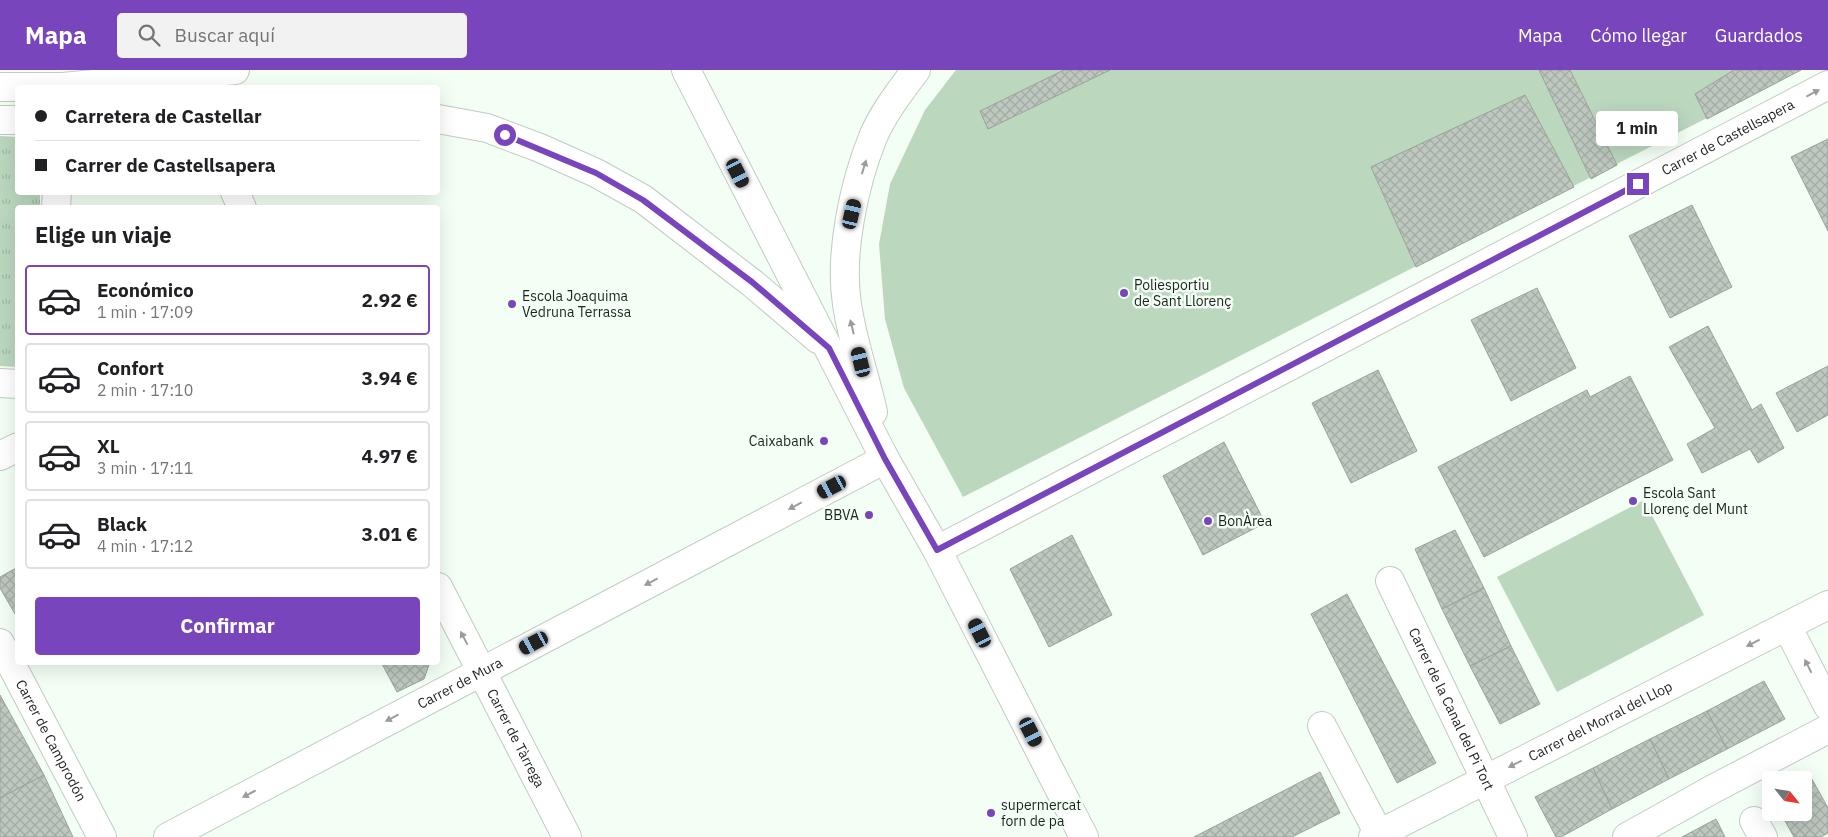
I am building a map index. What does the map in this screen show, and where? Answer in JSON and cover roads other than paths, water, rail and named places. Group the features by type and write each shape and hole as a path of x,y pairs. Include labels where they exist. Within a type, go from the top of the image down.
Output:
{"street":[{"path":"91,85 235,70"},
{"path":"885,459 847,304 848,230 874,136 898,94 916,70"},
{"path":"689,77 885,459 937,550 1077,835"},
{"name":"Carrer de Castellsapera","path":"937,550 1828,85"},
{"path":"0,87 15,87"},
{"path":"440,119 487,128 540,148 596,173 643,200 752,282 829,348"},
{"path":"0,120 15,120"},
{"path":"0,383 15,384"},
{"path":"0,456 15,448"},
{"name":"Carrer de Mura","path":"168,837 885,459"},
{"name":"Carrer de la Canal del Pi Tort","path":"1390,581 1513,837"},
{"name":"Carrer de Tàrrega","path":"440,591 567,837"},
{"name":"Carrer del Morral del Llop","path":"1376,835 1828,605"},
{"path":"1788,626 1828,706"},
{"name":"Carrer de Camprodón","path":"0,643 102,837"},
{"path":"1322,726 1376,835"},
{"path":"1627,837 1713,789 1828,729"}],"place":[{"name":"Poliesportiu de Sant Llorenç","path":"1124,293"},
{"name":"Escola Joaquima Vedruna Terrassa","path":"512,304"},
{"name":"Caixabank","path":"824,441"},
{"name":"Escola Sant Llorenç del Munt","path":"1633,501"},
{"name":"BBVA","path":"869,515"},
{"name":"BonÀrea","path":"1208,521"},
{"name":"supermercat forn de pa","path":"991,813"}]}
